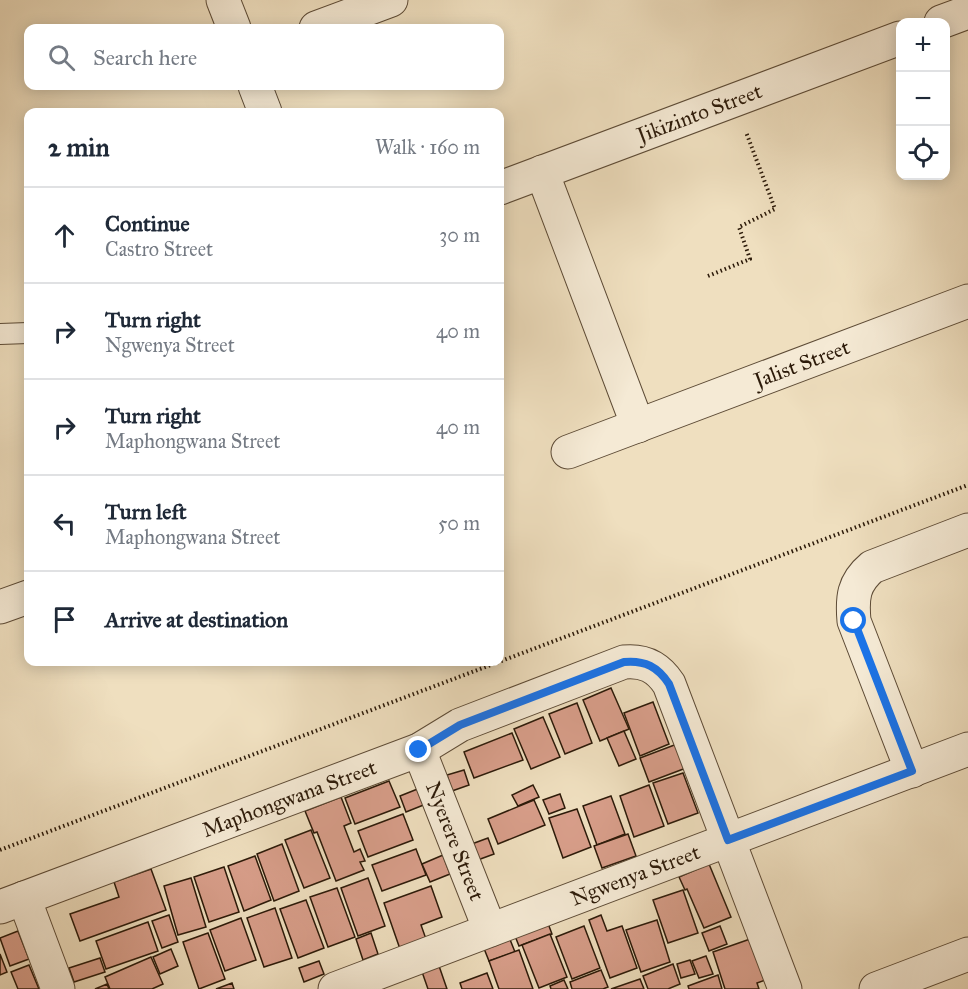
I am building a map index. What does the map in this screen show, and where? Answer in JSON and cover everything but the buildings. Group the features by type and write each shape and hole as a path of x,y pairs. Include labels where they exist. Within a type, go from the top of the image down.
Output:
{"street":[{"path":"223,0 232,24"},
{"path":"327,24 391,0"},
{"path":"950,19 968,12"},
{"name":"Jikizinto Street","path":"504,186 896,39"},
{"path":"257,90 263,108"},
{"path":"542,172 638,426"},
{"name":"Jalist Street","path":"568,452 968,302"},
{"path":"912,771 854,621 852,601 855,586 862,575 872,567 968,530"},
{"path":"0,607 24,598"},
{"name":"Maphongwana Street","path":"12,903 419,750 460,725 624,662 644,663 659,672 669,684 785,989"},
{"name":"Ngwenya Street","path":"335,989 968,749"},
{"name":"Nyerere Street","path":"419,750 490,930"},
{"path":"12,903 58,989"},
{"path":"876,989 968,954"}],"lane":[{"path":"0,333 24,333"}],"path":[{"path":"708,276 750,259 740,227 775,209 734,100"},
{"path":"504,660 968,485"},
{"path":"0,850 488,666"}],"route":[{"path":"419,750 460,725 624,662 644,663 659,672 669,684 728,840 912,771 854,621"}]}
